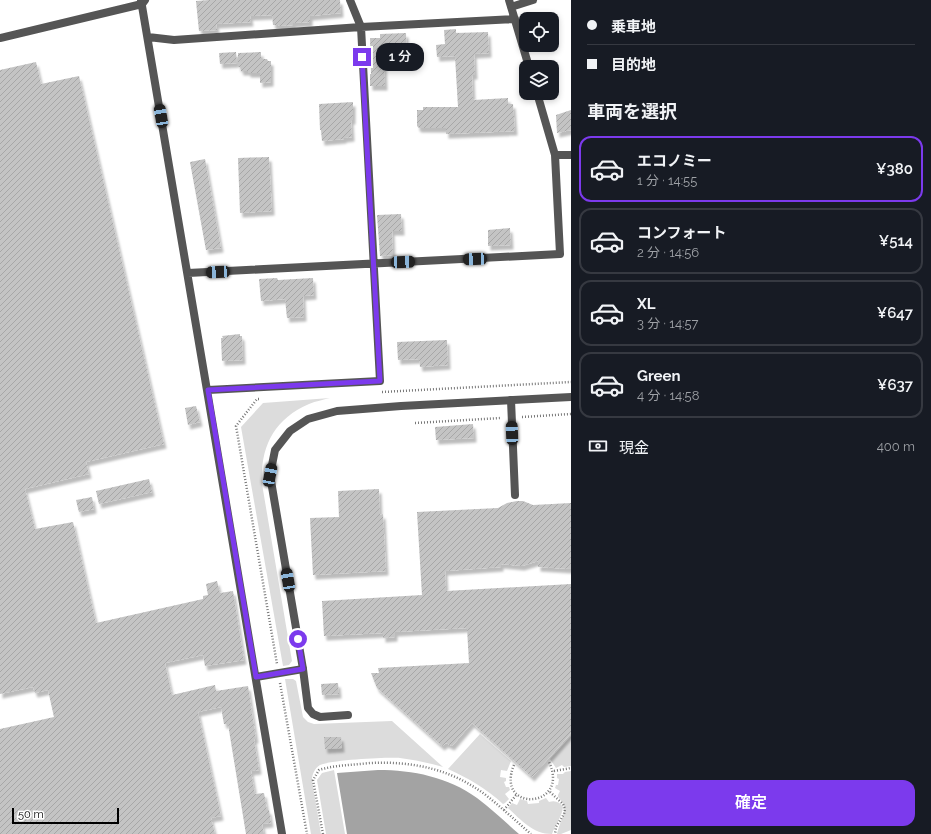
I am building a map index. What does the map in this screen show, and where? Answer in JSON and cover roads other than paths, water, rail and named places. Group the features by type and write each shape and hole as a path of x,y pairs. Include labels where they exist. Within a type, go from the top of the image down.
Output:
{"street":[{"path":"208,390 380,381 361,27 350,0"},
{"path":"527,60 510,4 533,0"},
{"path":"0,38 143,1 282,834"},
{"path":"148,37 174,40 361,27 515,19"},
{"path":"188,273 560,254 555,155 539,100"},
{"path":"555,155 571,155"},
{"path":"348,716 320,717 313,714 308,708 303,669 270,475 275,450 290,431 308,419 337,411 571,397"},
{"path":"511,400 515,496"},
{"path":"256,677 303,669"}]}
